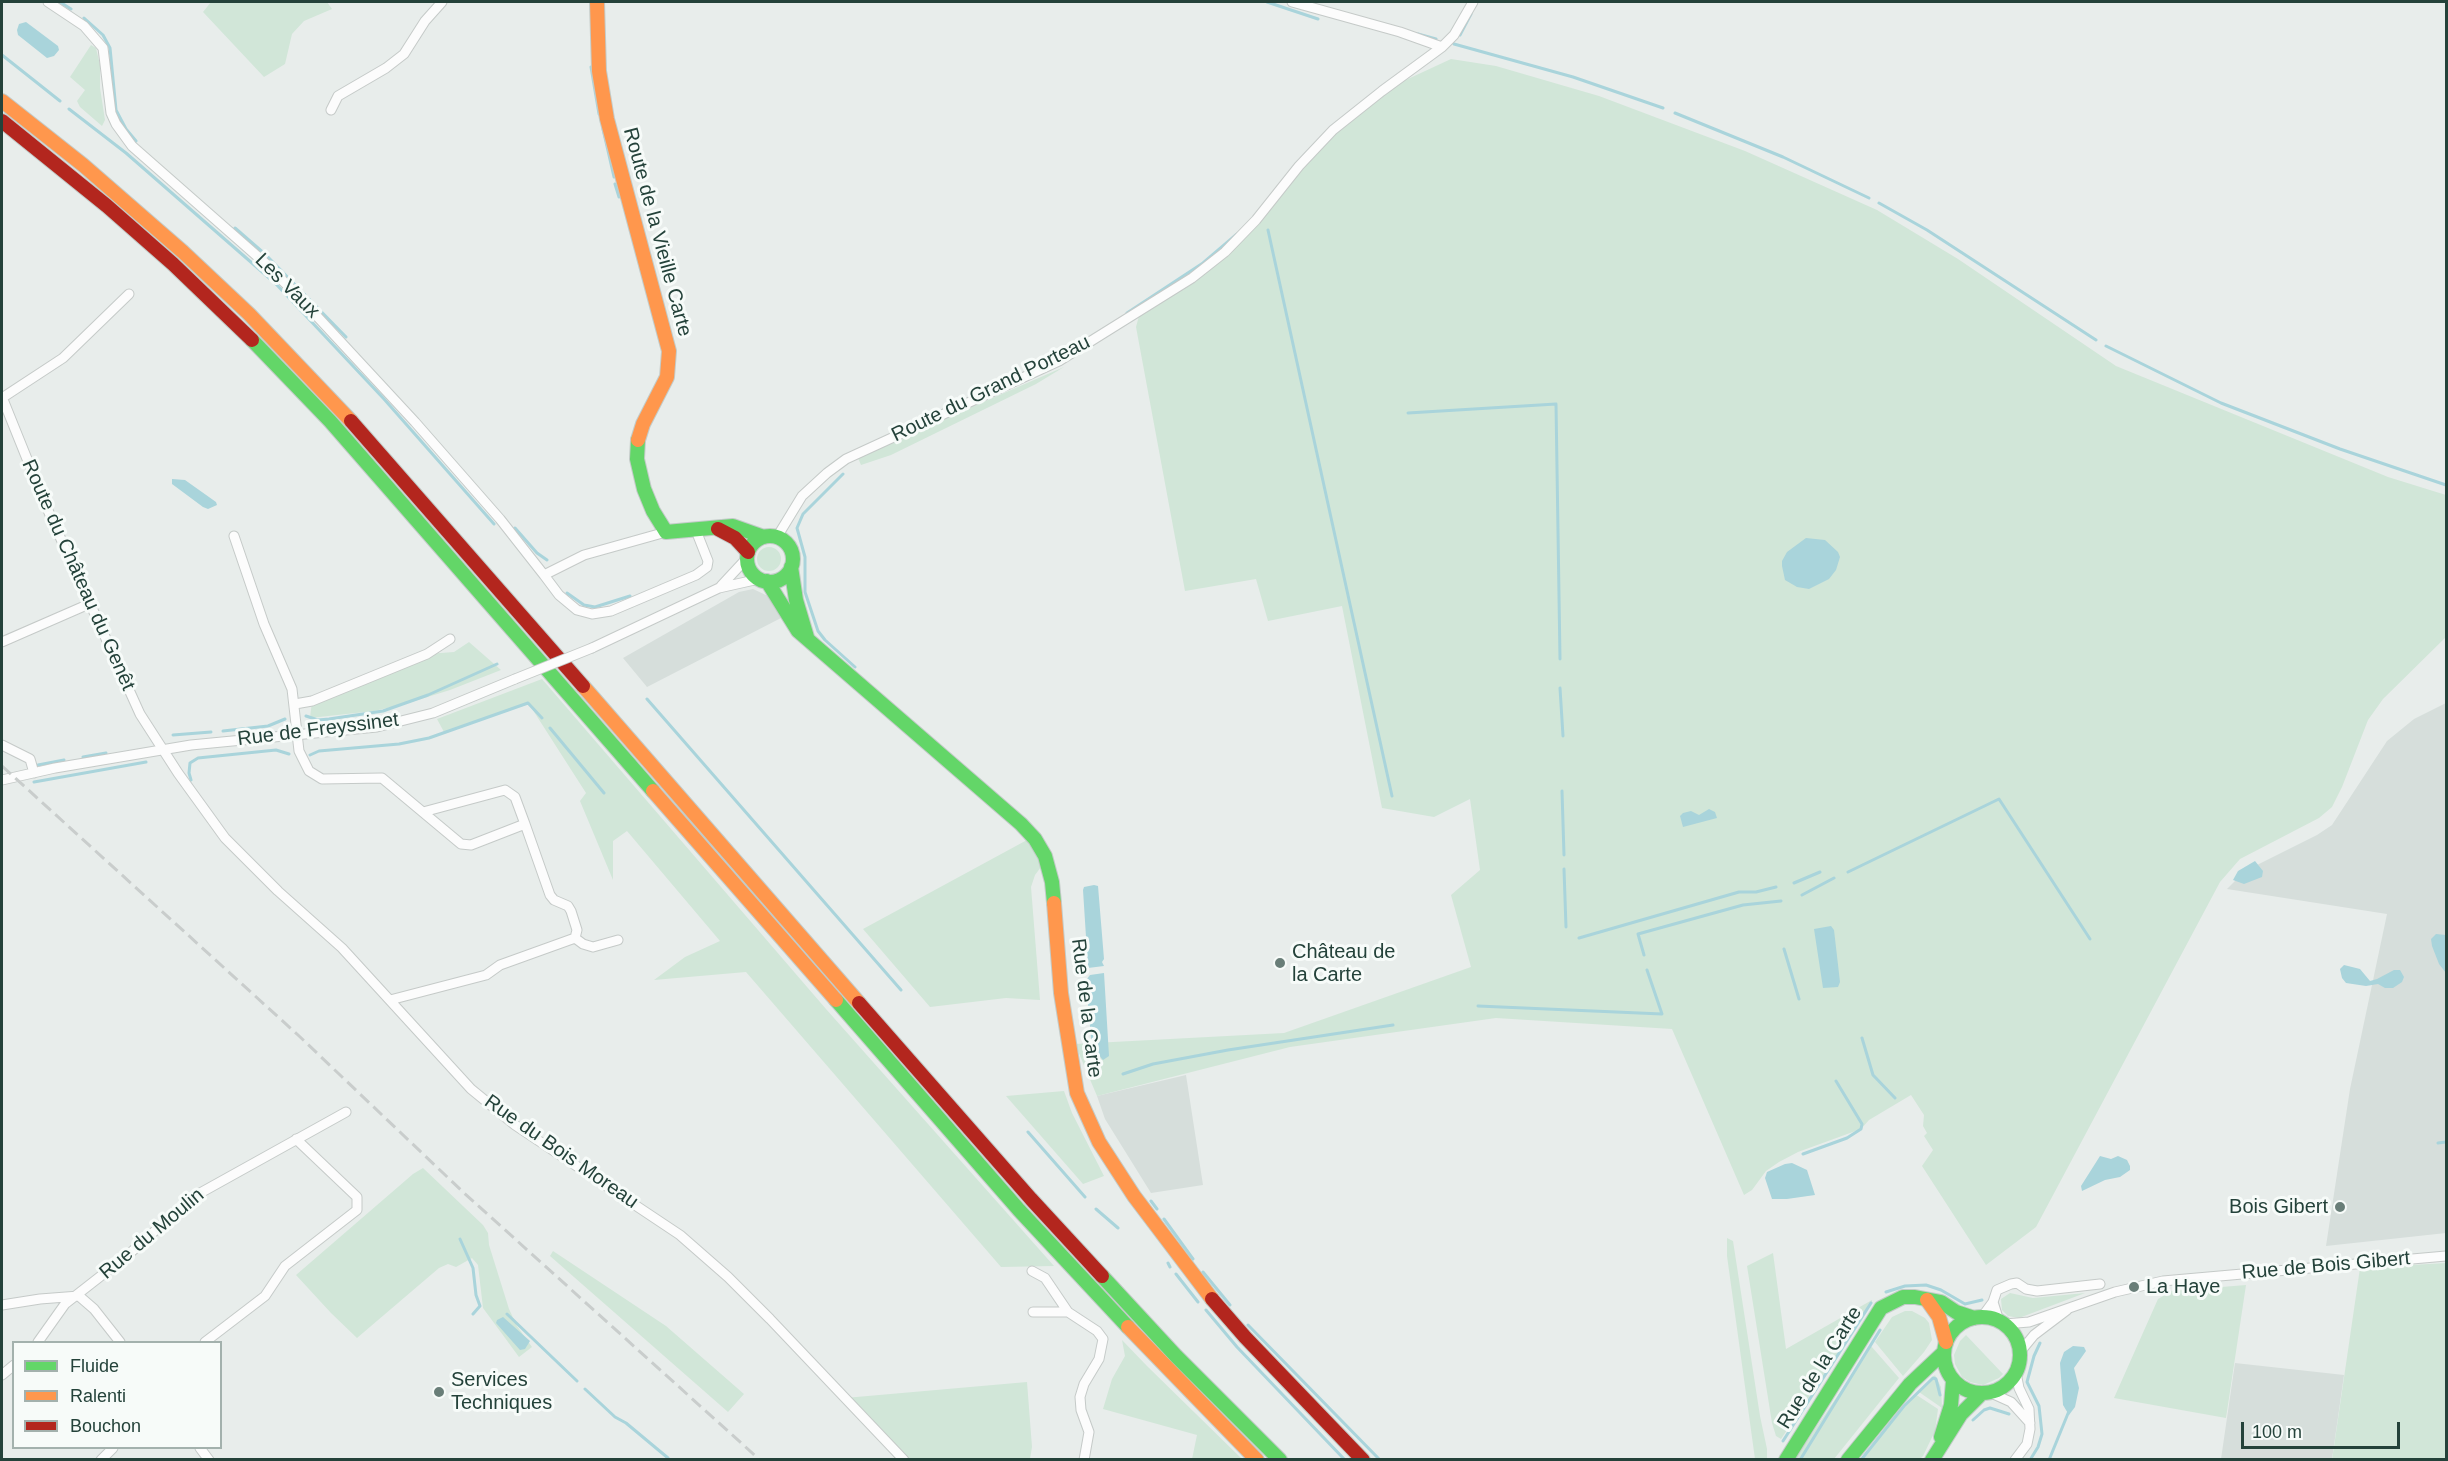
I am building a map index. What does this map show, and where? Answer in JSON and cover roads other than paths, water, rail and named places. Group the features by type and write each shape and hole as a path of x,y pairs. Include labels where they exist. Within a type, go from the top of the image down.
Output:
{"main road":[{"name":"Route de la Vieille Carte","path":"597,2 597,54 602,96 631,217 662,318 669,351 667,377 640,431 637,448 644,489 652,511 666,532"},
{"path":"2,101 83,165 183,252 249,314 327,394 438,518 1038,1207 1176,1356 1280,1460"},
{"path":"2,121 90,192 173,264 237,325 322,413 1048,1242 1165,1367 1257,1460"},
{"path":"666,532 733,526 770,537 789,546 793,560 786,575 777,580 763,580 748,566 748,555 757,540 770,537"},
{"path":"718,529 735,538 748,555"},
{"path":"791,567 796,600 808,639"},
{"name":"Rue de la Carte","path":"763,580 798,631 1021,824 1040,847 1052,882 1065,1022 1077,1093 1099,1142 1180,1260 1233,1323 1364,1460"},
{"name":"Rue de la Carte","path":"1786,1460 1881,1308 1903,1297 1916,1297 1941,1302 1956,1312 1978,1317"},
{"path":"1927,1300 1939,1317 1946,1367 1953,1381 1966,1390 1986,1393"},
{"path":"1848,1460 1910,1384 1945,1347 1954,1329 1978,1317 2002,1323 2016,1338 2020,1352 2016,1373 2006,1386 1986,1393 1968,1406 1935,1454"},
{"path":"1935,1454 1950,1405 1953,1381"}],"street":[{"name":"Les Vaux","path":"48,2 84,26 103,48 111,113 132,146 265,263 301,299 423,431 500,519 559,596 577,610 592,614 611,611 696,575 707,567 708,561 695,528"},
{"path":"331,110 338,96 386,68 404,54 442,2"},
{"path":"1292,2 1400,32 1442,47"},
{"name":"Route du Grand Porteau","path":"770,537 802,496 846,459 1059,361 1192,278 1225,252 1256,220 1299,166 1334,130 1382,90 1442,47 1454,35 1473,2"},
{"path":"2,397 63,358 129,294"},
{"name":"Route du Château du Genêt","path":"2,397 89,604 140,714 162,750"},
{"path":"544,575 584,555 666,532"},
{"path":"234,536 264,624 289,678 296,704 296,735 303,761 315,776 331,780 382,778 456,841 466,845 525,824"},
{"path":"719,588 748,555"},
{"path":"719,588 763,580"},
{"name":"Rue de Freyssinet","path":"2,780 162,750 377,727 401,722 434,713 592,648 719,588"},
{"path":"2,642 89,604"},
{"path":"296,704 312,701 427,654 450,639"},
{"path":"2,745 30,759 34,773"},
{"name":"Rue du Bois Moreau","path":"162,750 225,838 278,891 342,948 461,1079 511,1123 680,1235 728,1277 903,1460"},
{"path":"423,812 505,790 515,797 550,895 554,900 568,906 571,911 577,930 575,938"},
{"path":"390,1000 486,975 500,965 575,938"},
{"path":"575,938 593,947 618,940"},
{"name":"Rue du Moulin","path":"39,1341 64,1304 129,1254 193,1197 346,1112"},
{"path":"206,1341 264,1296 285,1266 357,1210 359,1201 357,1197 296,1139"},
{"name":"Rue de Bois Gibert","path":"2002,1323 2029,1322 2115,1292 2163,1281 2446,1256"},
{"path":"1031,1275 1045,1278 1068,1312 1097,1331 1104,1343 1099,1359 1084,1384 1080,1397 1081,1410 1089,1432 1084,1460"},
{"path":"1978,1317 1993,1302 1997,1290 2017,1283 2026,1289 2037,1291 2100,1284"},
{"path":"2,1305 79,1296 87,1301 119,1341"},
{"path":"1993,1302 2002,1323"},
{"name":"Rue de Bois Gibert","path":"2020,1352 2034,1335 2067,1310"},
{"path":"1033,1312 1068,1312"},
{"path":"2014,1460 2027,1444 2030,1423 2029,1408 2019,1388 2016,1373"},
{"path":"1986,1393 2011,1402 2030,1423"},
{"path":"101,1460 112,1449"}],"water":[{"path":"26,22 58,46 59,50 54,56 47,58 18,35 19,24"},
{"path":"172,479 185,480 217,505 208,509 203,507 172,484"},
{"path":"1806,538 1825,540 1838,552 1840,557 1836,570 1829,579 1809,589 1797,587 1785,580 1782,566 1787,552"},
{"path":"1709,809 1715,812 1717,818 1683,827 1680,816 1683,813 1691,811 1699,815"},
{"path":"2255,861 2263,871 2262,877 2244,884 2233,880 2238,871"},
{"path":"1098,886 1104,966 1088,968 1083,890 1084,887"},
{"path":"1831,926 1834,930 1840,982 1838,987 1823,988 1814,929"},
{"path":"2436,934 2446,935 2446,973 2439,964 2432,946 2431,939"},
{"path":"2344,965 2360,969 2370,981 2394,970 2400,970 2404,977 2402,982 2393,988 2385,988 2378,984 2366,986 2346,983 2340,969"},
{"path":"1104,973 1109,1056 1103,1060 1095,1051 1091,1038 1086,980 1090,975"},
{"path":"2100,1156 2111,1159 2118,1156 2127,1160 2130,1170 2120,1177 2105,1180 2082,1191 2081,1186"},
{"path":"1792,1163 1807,1170 1815,1195 1772,1199 1765,1178 1767,1172"},
{"path":"503,1317 530,1341 525,1349 520,1350 496,1323"},
{"path":"2073,1346 2084,1347 2086,1351 2074,1368 2079,1388 2075,1407 2069,1415 2063,1405 2060,1363 2064,1352"}],"waterway":[{"path":"60,2 71,9"},
{"path":"1267,2 1318,19"},
{"path":"1460,35 1471,14"},
{"path":"84,18 103,35 110,48 116,110 126,129 136,141"},
{"path":"1418,34 1436,39"},
{"path":"1454,44 1573,77 1663,108"},
{"path":"2,55 60,101"},
{"path":"591,67 599,114"},
{"path":"69,109 126,153 276,284 384,399 494,524"},
{"path":"1675,113 1783,157 1869,198"},
{"path":"603,129 614,177"},
{"path":"615,184 619,197"},
{"path":"1879,203 1927,230 2096,340"},
{"path":"235,228 266,255 346,337"},
{"path":"1268,230 1392,796"},
{"path":"1127,313 1203,263 1237,234"},
{"path":"2106,346 2221,403 2340,449 2446,485"},
{"path":"1408,413 1556,404 1560,659"},
{"path":"843,474 803,514 797,528 805,557 805,592 818,631 855,667"},
{"path":"515,528 537,553 547,560"},
{"path":"567,593 584,605 595,607 630,596"},
{"path":"306,716 318,720 383,711 428,695 497,664"},
{"path":"1560,688 1563,736"},
{"path":"647,699 901,990"},
{"path":"310,755 319,751 399,744 429,738 528,703 542,718"},
{"path":"223,731 268,726 285,719"},
{"path":"550,728 604,793"},
{"path":"173,735 211,732"},
{"path":"191,780 190,763 198,758 276,750 289,754"},
{"path":"83,757 106,753"},
{"path":"38,765 64,760"},
{"path":"34,782 146,762"},
{"path":"1562,791 1564,855"},
{"path":"1848,872 1999,799 2090,939"},
{"path":"1564,869 1566,927"},
{"path":"1794,883 1820,872"},
{"path":"1802,895 1834,878"},
{"path":"1579,938 1739,892 1756,892 1776,887"},
{"path":"1644,955 1638,934 1743,905 1781,901"},
{"path":"1784,949 1799,999"},
{"path":"1478,1006 1662,1014 1647,970"},
{"path":"1123,1074 1153,1064 1228,1050 1393,1025"},
{"path":"1862,1038 1873,1075 1895,1098"},
{"path":"1803,1154 1847,1138 1861,1129 1862,1124 1836,1081"},
{"path":"1028,1132 1085,1197"},
{"path":"2438,1143 2446,1142"},
{"path":"1151,1201 1157,1209"},
{"path":"1096,1209 1118,1228"},
{"path":"1164,1219 1193,1259"},
{"path":"460,1239 473,1268 476,1295 480,1306 473,1314"},
{"path":"1168,1263 1170,1267"},
{"path":"1203,1272 1230,1305"},
{"path":"1176,1274 1198,1302"},
{"path":"1886,1292 1905,1286 1926,1285 1941,1290 1965,1304 1982,1300"},
{"path":"1783,1441 1871,1303"},
{"path":"1206,1310 1237,1347 1345,1460"},
{"path":"507,1314 577,1381"},
{"path":"1248,1325 1380,1460"},
{"path":"1800,1460 1880,1330"},
{"path":"2030,1460 2038,1447 2042,1434 2039,1406 2027,1382 2040,1343"},
{"path":"1861,1460 1904,1406 1933,1378 1936,1379 1940,1395"},
{"path":"585,1389 615,1417 626,1423 668,1458"},
{"path":"1973,1420 1984,1410 1990,1408 2009,1414"},
{"path":"2049,1460 2069,1411"}],"railway":[{"path":"2,766 298,1035 463,1192 760,1460"}],"place":[{"name":"Château de la Carte","path":"1280,963"},
{"name":"Bois Gibert","path":"2340,1207"},
{"name":"La Haye","path":"2134,1287"},
{"name":"Services Techniques","path":"439,1392"}]}
